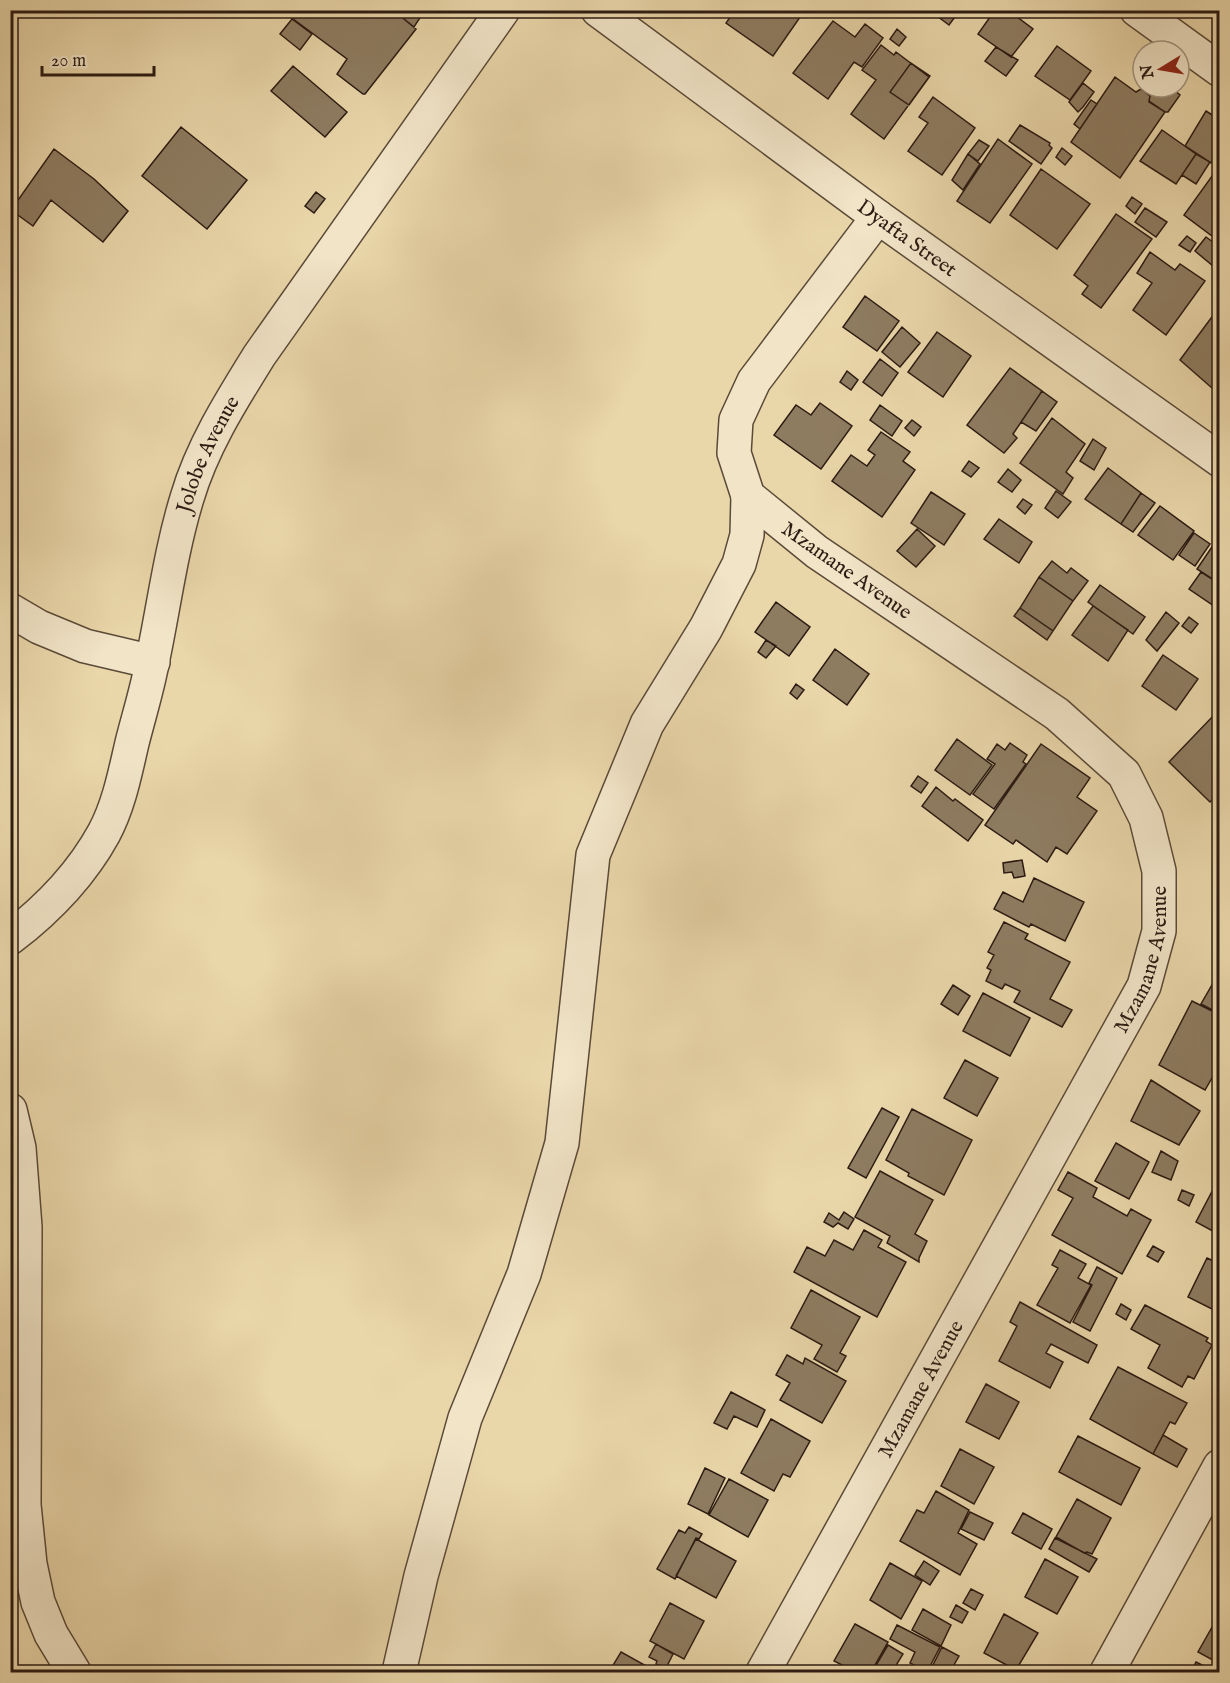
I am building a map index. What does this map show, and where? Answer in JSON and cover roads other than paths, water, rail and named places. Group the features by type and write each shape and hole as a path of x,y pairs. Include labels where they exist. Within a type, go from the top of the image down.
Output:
{"street":[{"name":"Jolobe Avenue","path":"10,938 31,922 67,886 87,860 117,804 153,662 172,556 187,497 206,448 228,406 259,356 503,10"},
{"name":"Dyafta Street","path":"598,10 878,217 1220,460"},
{"path":"1137,10 1220,70"},
{"path":"399,1672 421,1576 465,1418 524,1274 562,1143 593,855 647,724 706,628 739,564 747,535 748,496 734,453 736,420 754,381 878,217"},
{"name":"Mzamane Avenue","path":"748,496 817,552 1057,714 1124,774 1146,818 1159,871 1159,931 1144,986 763,1672"},
{"path":"10,610 39,627 85,646 153,662"},
{"path":"10,1110 19,1148 25,1227 24,1505 30,1564 38,1602 51,1634 74,1672"},
{"path":"1107,1672 1220,1466"}]}
